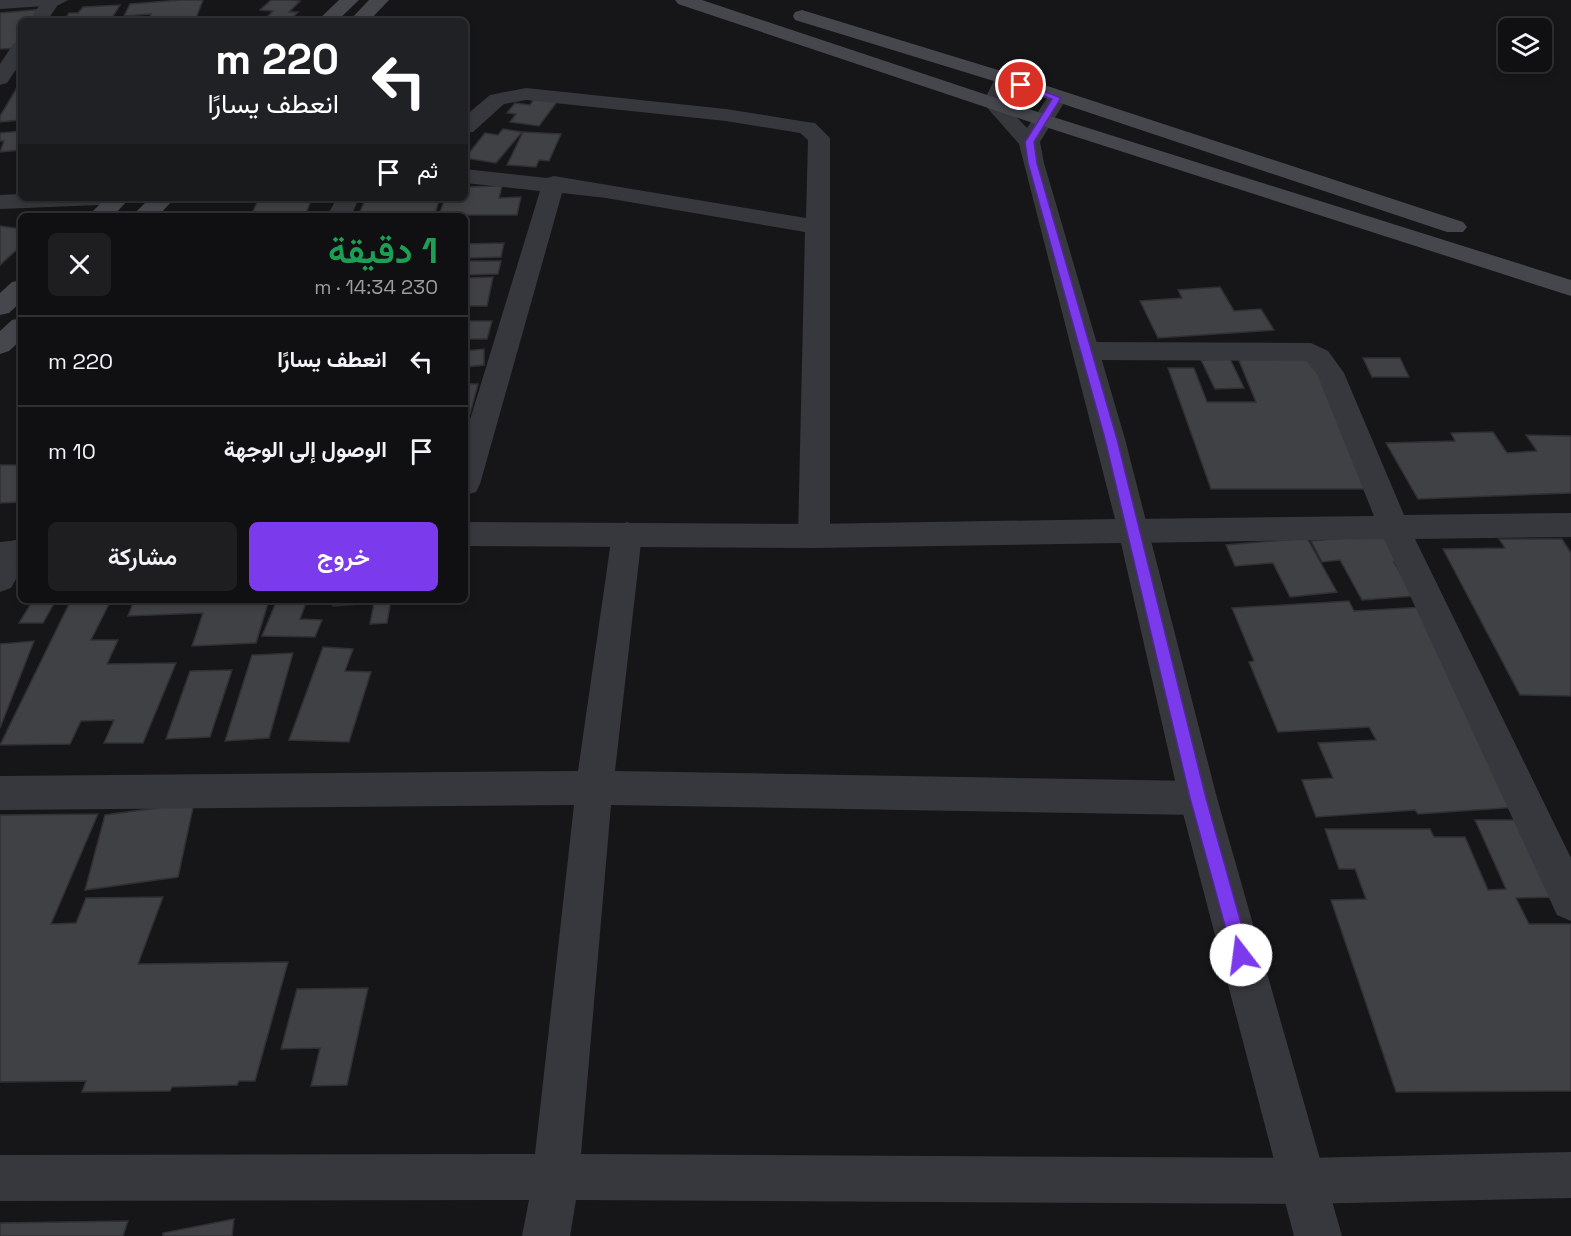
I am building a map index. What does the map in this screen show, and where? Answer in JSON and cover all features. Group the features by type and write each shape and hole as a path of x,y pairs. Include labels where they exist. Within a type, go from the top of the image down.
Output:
{"main road":[{"path":"329,18 350,0"},
{"path":"361,18 380,0"},
{"path":"684,0 993,103 1036,131 1571,288"},
{"path":"786,11 1004,78 1057,98 1470,232"},
{"path":"102,213 116,201"},
{"path":"147,213 161,201"},
{"path":"0,307 18,291"},
{"path":"0,345 18,329"}],"street":[{"path":"40,18 52,0"},
{"path":"0,4 59,0"},
{"path":"0,79 18,52"},
{"path":"993,103 1004,78"},
{"path":"468,124 497,99 526,94 726,115 807,128 819,138 816,227 814,536"},
{"path":"1057,98 1036,131 1033,163 1087,351 1198,798 1318,1236"},
{"path":"468,176 554,183 816,227"},
{"path":"468,473 554,183"},
{"path":"0,202 25,201"},
{"path":"1087,351 1279,350 1311,352 1319,357 1330,373 1394,527 1559,845 1571,901"},
{"path":"468,534 814,536 1571,525"},
{"path":"546,1236 556,1176 594,788 627,534"},
{"path":"0,579 12,552"},
{"path":"0,793 594,788 1198,798"},
{"path":"0,1178 556,1176 1303,1181 1571,1175"}],"building":[{"path":"203,0 196,18 149,18 151,14 124,16 130,4"},
{"path":"271,0 300,1 289,12 298,12 292,18 266,18 273,11 260,10"},
{"path":"120,5 112,18 66,18 69,13 78,13 83,7"},
{"path":"45,9 40,18 18,18 18,48 0,49 0,13"},
{"path":"18,86 18,120 0,122 0,116"},
{"path":"536,96 559,99 539,126 510,122 516,114 507,113 515,103 530,105"},
{"path":"503,129 522,132 496,163 468,158 468,154 485,133 498,135"},
{"path":"18,131 18,150 0,152 4,141 0,141 0,133"},
{"path":"523,132 561,134 549,161 539,160 536,167 507,165"},
{"path":"502,186 499,198 521,197 517,215 440,213 444,201 468,201 468,187"},
{"path":"258,201 311,201 306,213 252,213"},
{"path":"365,201 439,201 435,213 359,213"},
{"path":"0,226 18,229 18,249 0,265"},
{"path":"504,243 501,257 468,258 468,244"},
{"path":"468,261 501,261 498,274 468,275"},
{"path":"493,277 487,306 468,306 468,278"},
{"path":"1220,287 1234,311 1261,309 1274,330 1158,338 1140,301 1182,298 1178,290"},
{"path":"468,321 492,321 487,339 468,339"},
{"path":"484,349 484,365 468,367 468,351"},
{"path":"1235,351 1320,351 1387,489 1211,489 1168,368 1194,368 1207,402 1256,402"},
{"path":"1363,358 1400,358 1409,377 1372,377"},
{"path":"1230,359 1244,388 1215,389 1201,360"},
{"path":"468,384 478,384 470,414 468,414"},
{"path":"1493,432 1507,453 1537,451 1526,435 1571,436 1571,493 1418,499 1386,443 1455,441 1451,433"},
{"path":"0,465 18,465 18,502 0,503"},
{"path":"1399,533 1415,560 1394,562 1414,596 1362,600 1340,560 1322,562 1311,541"},
{"path":"1307,538 1337,592 1290,597 1273,563 1235,566 1226,545"},
{"path":"1499,539 1562,539 1571,553 1571,696 1520,695 1443,549 1505,548"},
{"path":"1349,601 1354,611 1424,607 1534,806 1418,814 1415,810 1316,817 1302,780 1333,778 1318,743 1376,740 1369,727 1278,732 1249,662 1254,661 1232,608"},
{"path":"31,603 54,603 43,623 19,623"},
{"path":"70,603 126,603 109,604 91,640 118,640 107,664 176,663 143,743 104,743 114,720 81,721 70,744 0,745"},
{"path":"133,603 268,603 256,643 192,646 203,613 128,616"},
{"path":"276,603 306,603 300,619 322,620 315,637 262,636"},
{"path":"334,603 374,603 333,606"},
{"path":"374,603 390,603 387,623 370,624"},
{"path":"34,641 0,728 0,644"},
{"path":"323,647 353,649 345,671 371,672 349,742 289,740"},
{"path":"293,653 269,738 225,741 252,655"},
{"path":"232,670 210,737 166,739 190,671"},
{"path":"194,803 178,877 85,890 105,815"},
{"path":"98,814 51,924 76,923 86,898 163,897 138,964 288,962 255,1081 239,1081 237,1085 172,1087 170,1091 82,1092 86,1081 0,1082 0,815"},
{"path":"1475,820 1533,820 1571,897 1516,898 1529,924 1571,924 1571,1091 1396,1092 1331,900 1366,899 1355,869 1339,869 1325,829 1430,829 1434,837 1465,837 1488,890 1506,889"},
{"path":"368,988 347,1085 311,1086 320,1048 281,1049 297,989"},
{"path":"234,1219 232,1236 163,1236 163,1233"},
{"path":"128,1221 123,1236 0,1236 0,1223"}],"route":[{"path":"1021,85 1057,98 1029,142 1033,163 1111,439 1198,798 1241,955"}]}
